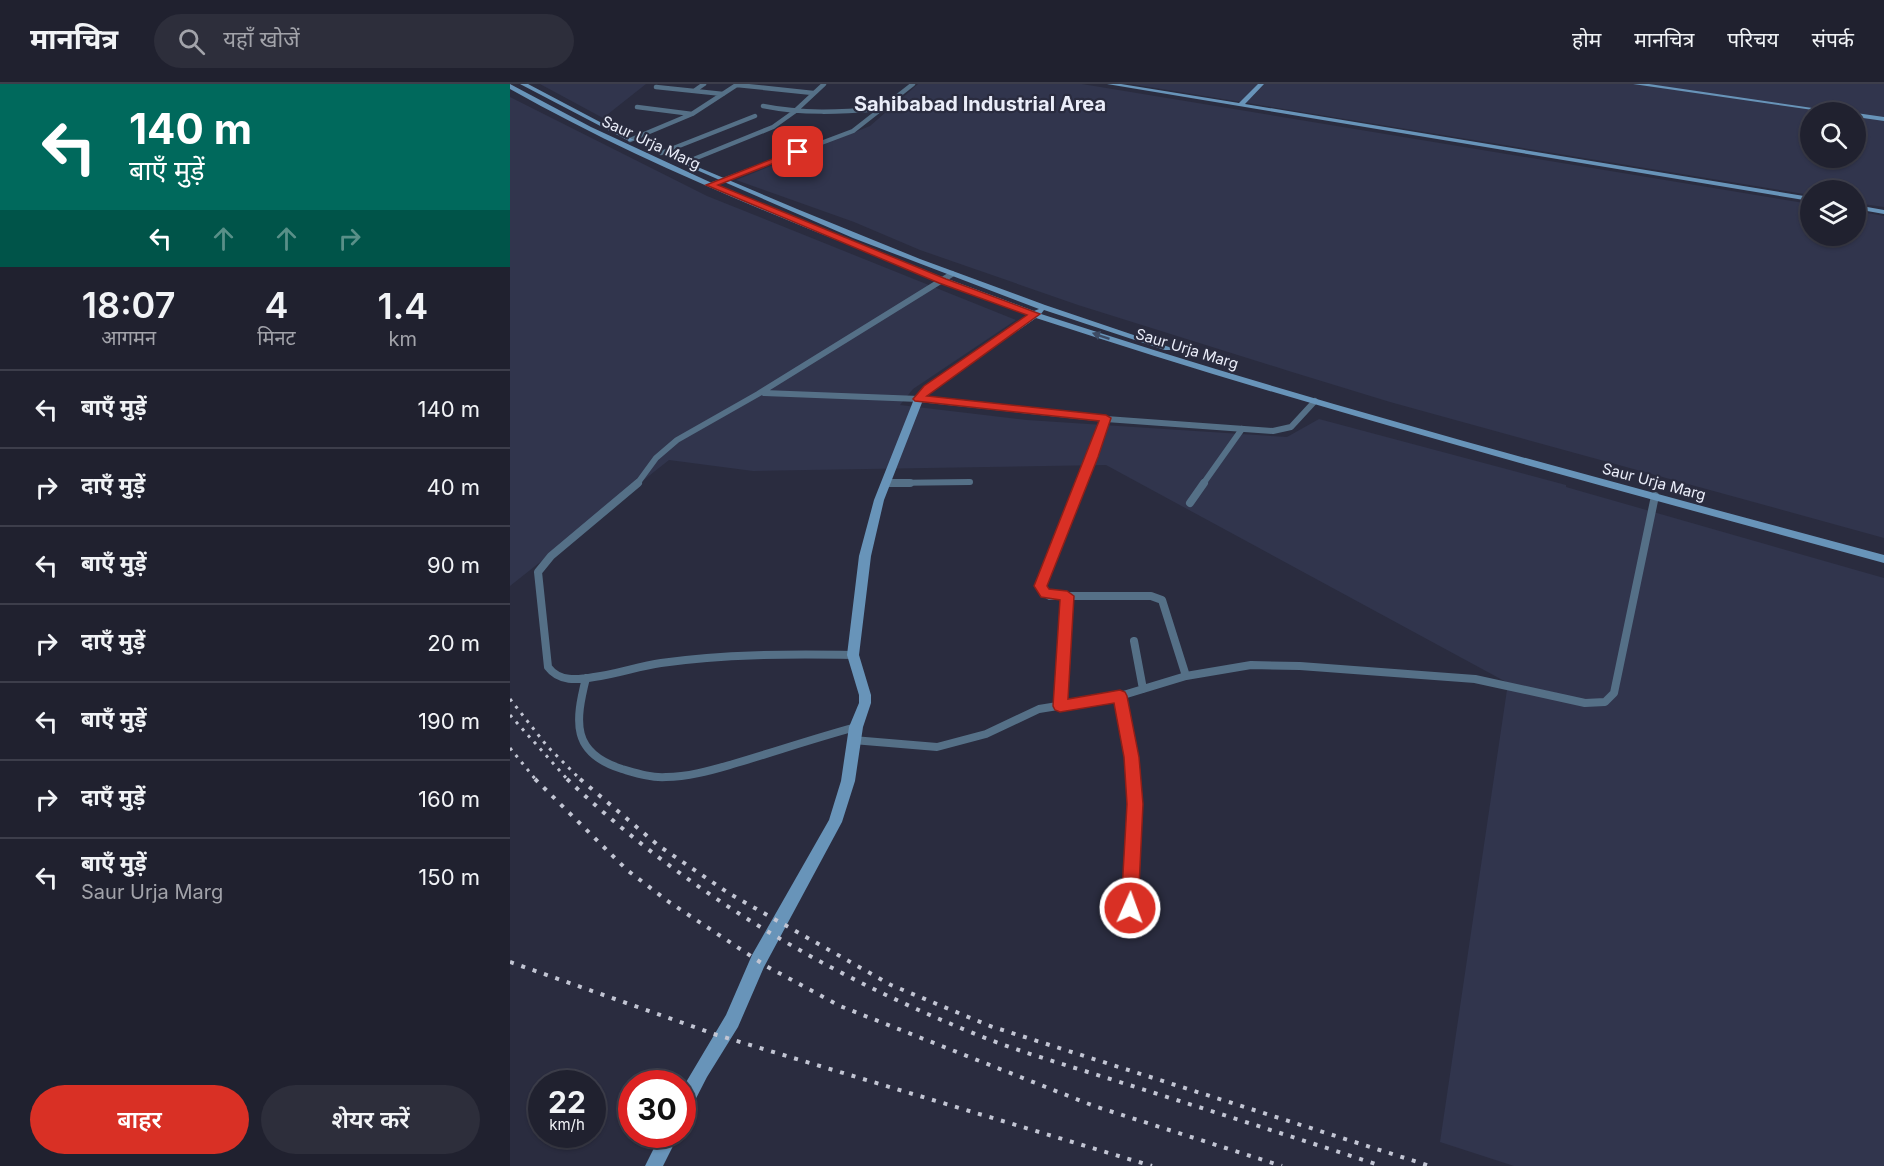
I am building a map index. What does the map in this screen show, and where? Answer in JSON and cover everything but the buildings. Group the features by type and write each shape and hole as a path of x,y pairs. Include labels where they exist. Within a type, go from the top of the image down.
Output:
{"street":[{"name":"Saur Urja Marg","path":"523,84 630,140 684,164 952,274 1044,309 1311,393 1884,551"},
{"path":"678,90 685,84"},
{"path":"694,91 704,84"},
{"path":"684,164 773,127 794,112 824,84"},
{"path":"711,185 853,131 912,84"},
{"path":"1110,84 1800,198"},
{"path":"1241,105 1261,84"},
{"path":"1636,84 1800,107"},
{"path":"630,140 671,125 737,85 813,93"},
{"name":"Saur Urja Marg","path":"510,86 581,125 711,185 943,281 1035,314 1136,348 1315,401 1884,559"},
{"path":"656,87 723,94"},
{"path":"763,106 794,112 830,114 882,109"},
{"path":"637,107 692,114"},
{"path":"661,153 755,116"},
{"path":"1866,116 1884,119"},
{"path":"581,125 592,121"},
{"path":"1866,209 1884,212"},
{"path":"853,655 790,654 710,657 657,664 586,678 560,678 548,667 537,578 543,563 633,489 666,448 952,274"},
{"path":"696,1081 732,1021 758,961 835,822 848,781 855,733 865,703 865,694 853,655 865,556 886,483 919,399 928,389 1044,309"},
{"path":"758,394 776,392 919,399 1106,418 1273,431 1291,427 1315,401"},
{"path":"1106,418 1093,457 1040,586 1045,594 1151,596 1162,600 1186,676"},
{"path":"1190,503 1242,429"},
{"path":"886,483 970,482"},
{"path":"586,678 578,714 581,739 585,750 596,760 610,767 649,776 675,776 726,765 817,736 855,733 937,747 986,734 1029,712 1120,696 1186,676 1251,665 1300,666 1475,679 1585,703 1605,702 1614,693 1655,496"},
{"path":"1060,706 1067,596"},
{"path":"1134,641 1143,689"},
{"path":"1120,696 1132,757 1135,804 1130,908"},
{"path":"654,1166 663,1148"}],"shaded area":[{"path":"540,84 646,84 603,118"},
{"path":"918,84 1082,84 1800,202 1800,246 1866,246 1866,213 1884,216 1884,538 1390,402 1292,372 1078,305 920,250 854,222 736,180 870,126"},
{"path":"1131,84 1884,84 1884,207 1866,204 1866,180 1800,180 1800,193"},
{"path":"510,97 707,196 1016,320 913,389 900,405 1027,420 1287,437 1319,419 1566,485 1566,487 1884,578 1884,1166 1514,1166 1440,1142 1508,683 1106,465 753,471 669,460 510,586"}],"railway":[{"path":"510,699 547,746 580,779"},
{"path":"510,715 568,780"},
{"path":"510,748 536,780"},
{"path":"580,779 659,846 730,894 891,985 990,1026 1430,1166"},
{"path":"536,780 627,870 669,902 766,966 840,1006 1094,1106 1282,1166"},
{"path":"568,780 611,819 705,891 755,924 859,982 985,1038 1019,1050 1382,1166"},
{"path":"510,962 717,1035 1152,1166"}],"district":[{"name":"Sahibabad Industrial Area","path":"980,104"}],"route":[{"path":"798,152 711,185 943,281 1035,314 928,389 919,399 1106,418 1077,498 1064,524 1040,586 1041,591 1050,596 1067,596 1060,706 1120,696 1132,757 1135,804 1130,908"}]}
